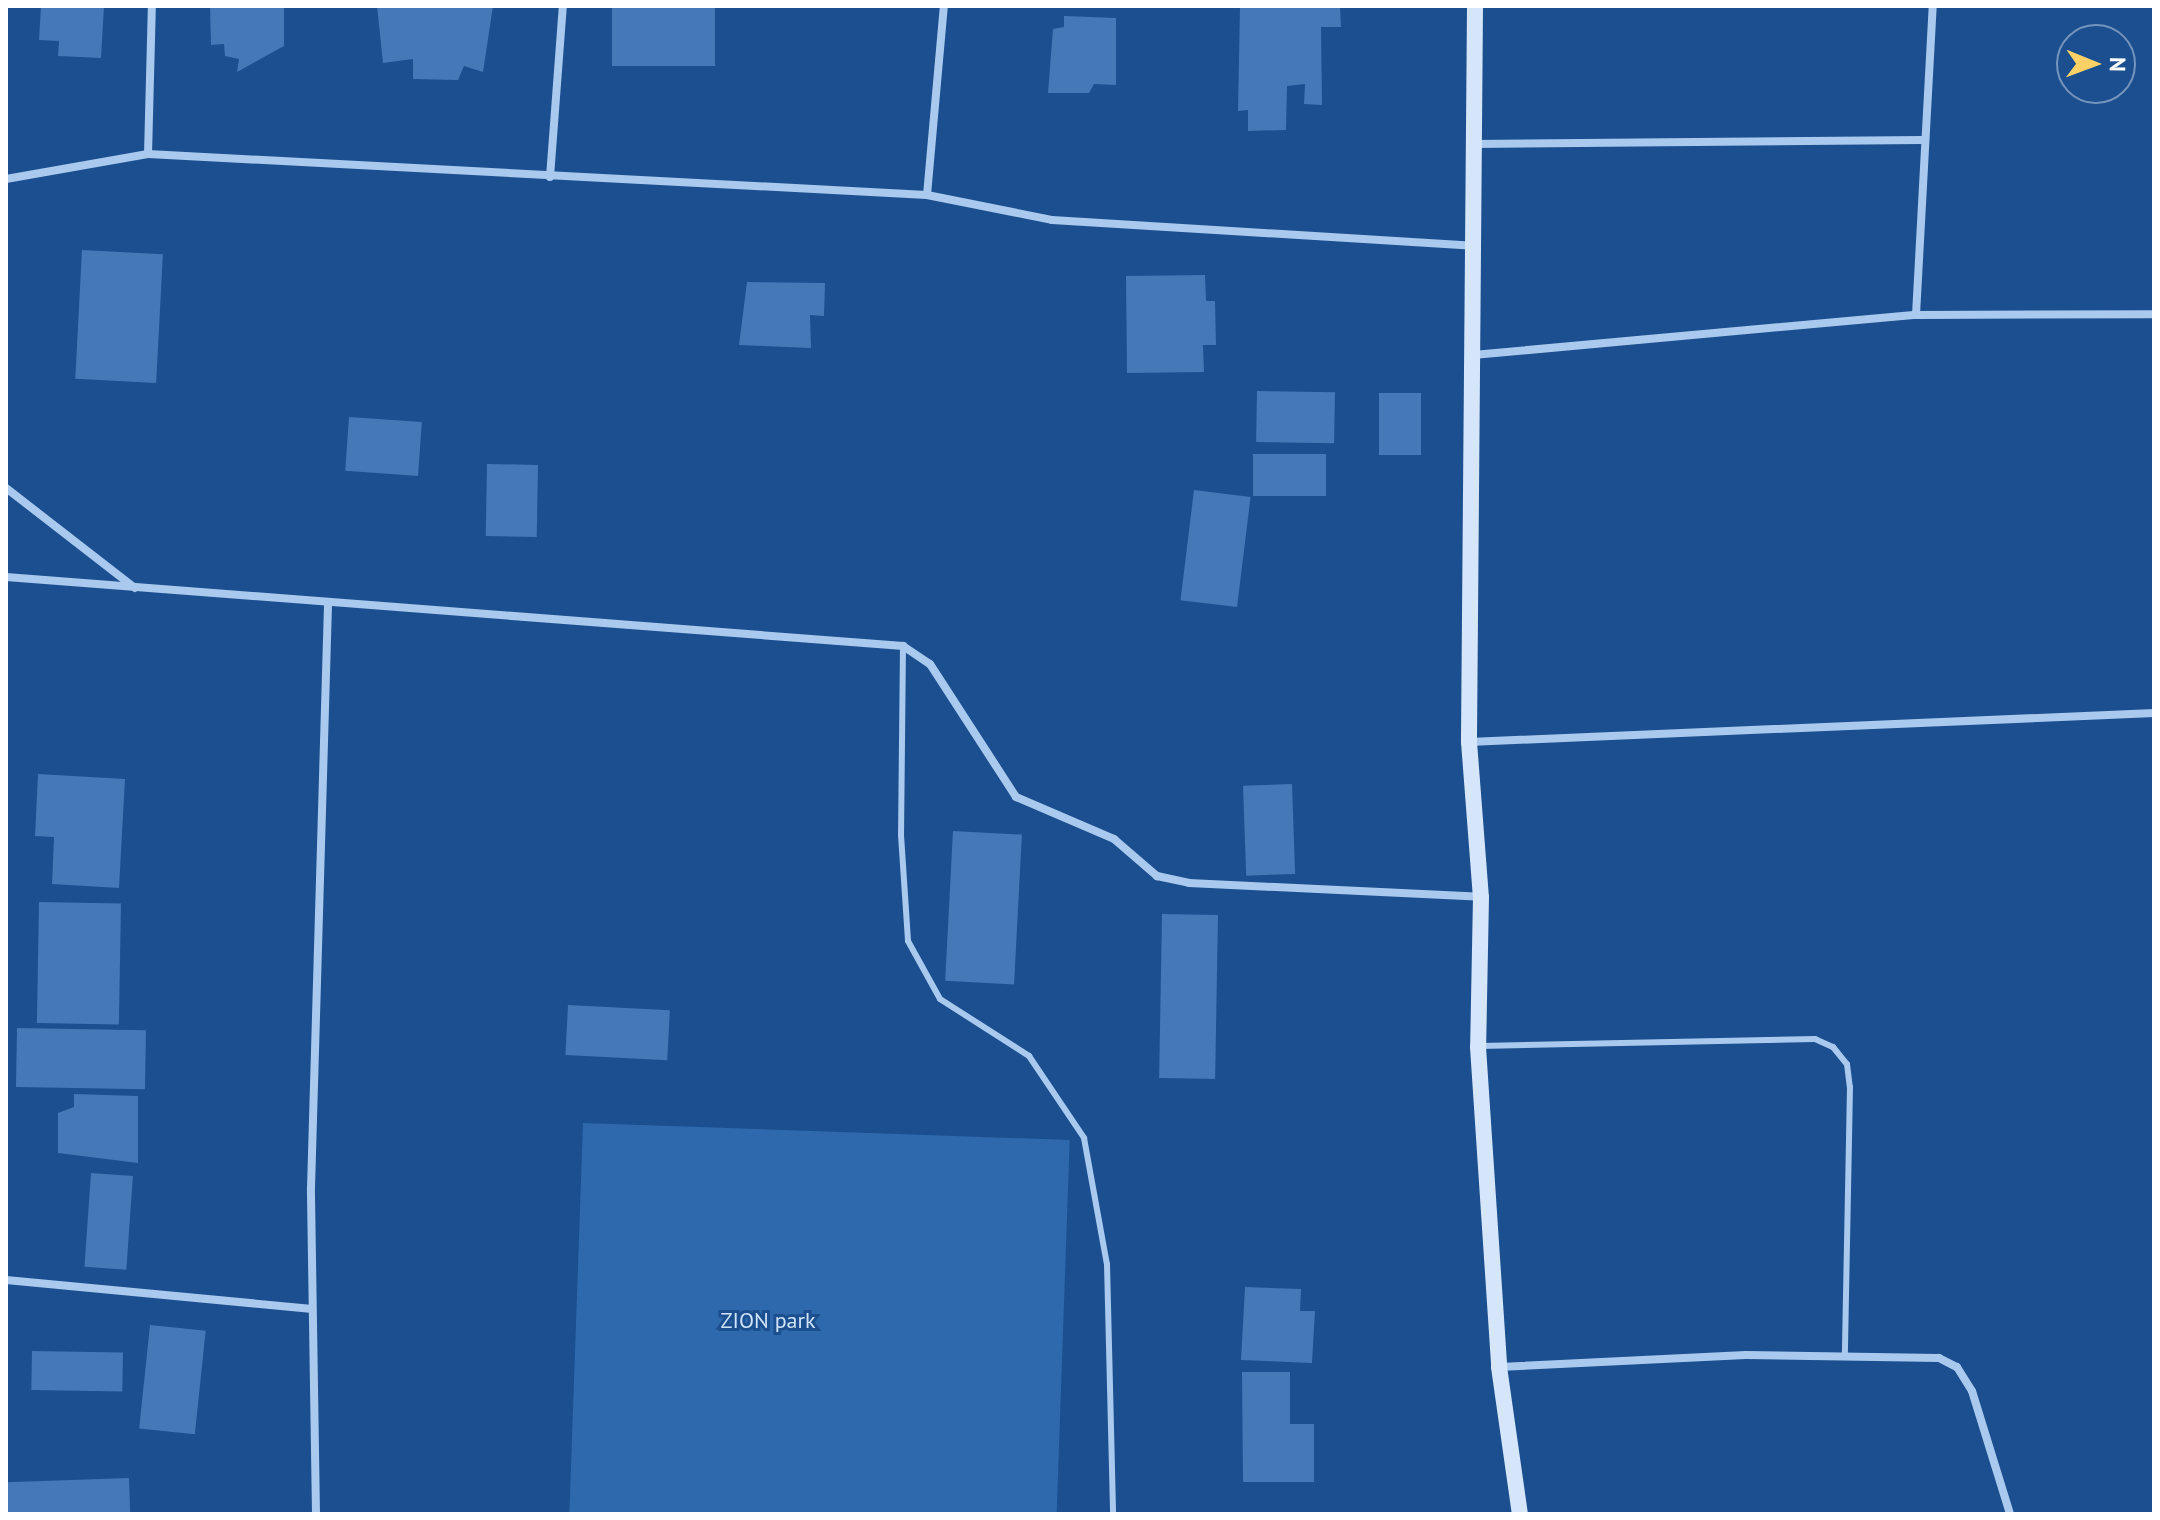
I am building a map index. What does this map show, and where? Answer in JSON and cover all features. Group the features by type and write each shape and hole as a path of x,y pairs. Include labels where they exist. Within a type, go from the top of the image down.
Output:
{"street":[{"path":"148,154 152,6"},
{"path":"550,177 563,6"},
{"path":"927,195 944,6"},
{"path":"1475,6 1469,742 1481,897 1478,1047 1499,1367 1520,1514"},
{"path":"1916,315 1923,140 1933,6"},
{"path":"1472,144 1923,140"},
{"path":"6,179 148,154 927,195 1052,220 1473,246"},
{"path":"1472,355 1916,315 2154,314"},
{"path":"6,488 135,588"},
{"path":"6,577 903,646 930,664 1016,797 1114,839 1157,876 1189,883 1481,897"},
{"path":"316,1514 310,1309 328,604"},
{"path":"1469,742 2154,713"},
{"path":"6,1280 310,1309"},
{"path":"1499,1367 1845,1356 1939,1358 1957,1367 1972,1391 2010,1514"}],"lane":[{"path":"903,646 901,835 908,941 940,999 1029,1056 1084,1138 1107,1264 1113,1514"},
{"path":"1478,1047 1815,1039 1833,1047 1847,1064 1850,1087 1845,1356"}],"green space":[{"name":"ZION park","path":"583,1123 1070,1140 1057,1514 569,1514"}],"building":[{"path":"41,6 104,6 101,58 58,56 59,41 39,40"},
{"path":"210,6 284,6 284,46 237,72 239,59 225,56 224,44 211,45"},
{"path":"377,6 493,6 483,72 464,66 458,80 413,79 413,59 383,63"},
{"path":"612,6 715,6 715,66 612,66"},
{"path":"1240,6 1340,6 1341,27 1321,27 1322,105 1304,104 1305,84 1287,86 1286,130 1248,131 1248,110 1238,111"},
{"path":"1064,16 1116,18 1116,85 1094,84 1089,93 1048,93 1053,29 1064,27"},
{"path":"82,250 163,254 156,383 75,379"},
{"path":"1205,275 1206,301 1215,301 1216,345 1203,345 1204,372 1127,373 1126,276"},
{"path":"747,282 825,283 824,316 810,315 811,348 739,345"},
{"path":"1257,391 1335,392 1334,443 1256,442"},
{"path":"1379,393 1421,393 1421,455 1379,455"},
{"path":"349,417 422,422 418,476 345,471"},
{"path":"1253,454 1326,454 1326,496 1253,496"},
{"path":"487,464 538,465 537,537 486,536"},
{"path":"1194,490 1251,497 1237,607 1180,600"},
{"path":"38,774 125,779 119,888 52,884 54,837 35,836"},
{"path":"1292,784 1295,874 1246,876 1243,786"},
{"path":"953,831 1022,835 1014,984 945,981"},
{"path":"39,902 121,903 119,1024 37,1023"},
{"path":"1162,914 1218,915 1215,1079 1159,1078"},
{"path":"568,1005 670,1010 667,1060 565,1055"},
{"path":"17,1028 146,1030 145,1089 16,1087"},
{"path":"74,1094 138,1096 138,1163 58,1153 58,1113 74,1107"},
{"path":"91,1173 133,1176 126,1270 84,1267"},
{"path":"1245,1287 1301,1289 1300,1311 1315,1311 1312,1363 1241,1360"},
{"path":"150,1325 206,1331 195,1434 139,1428"},
{"path":"32,1351 123,1353 122,1392 31,1390"},
{"path":"1242,1372 1290,1372 1290,1424 1314,1424 1314,1482 1243,1482"},
{"path":"129,1478 130,1514 7,1514 6,1482"}]}
